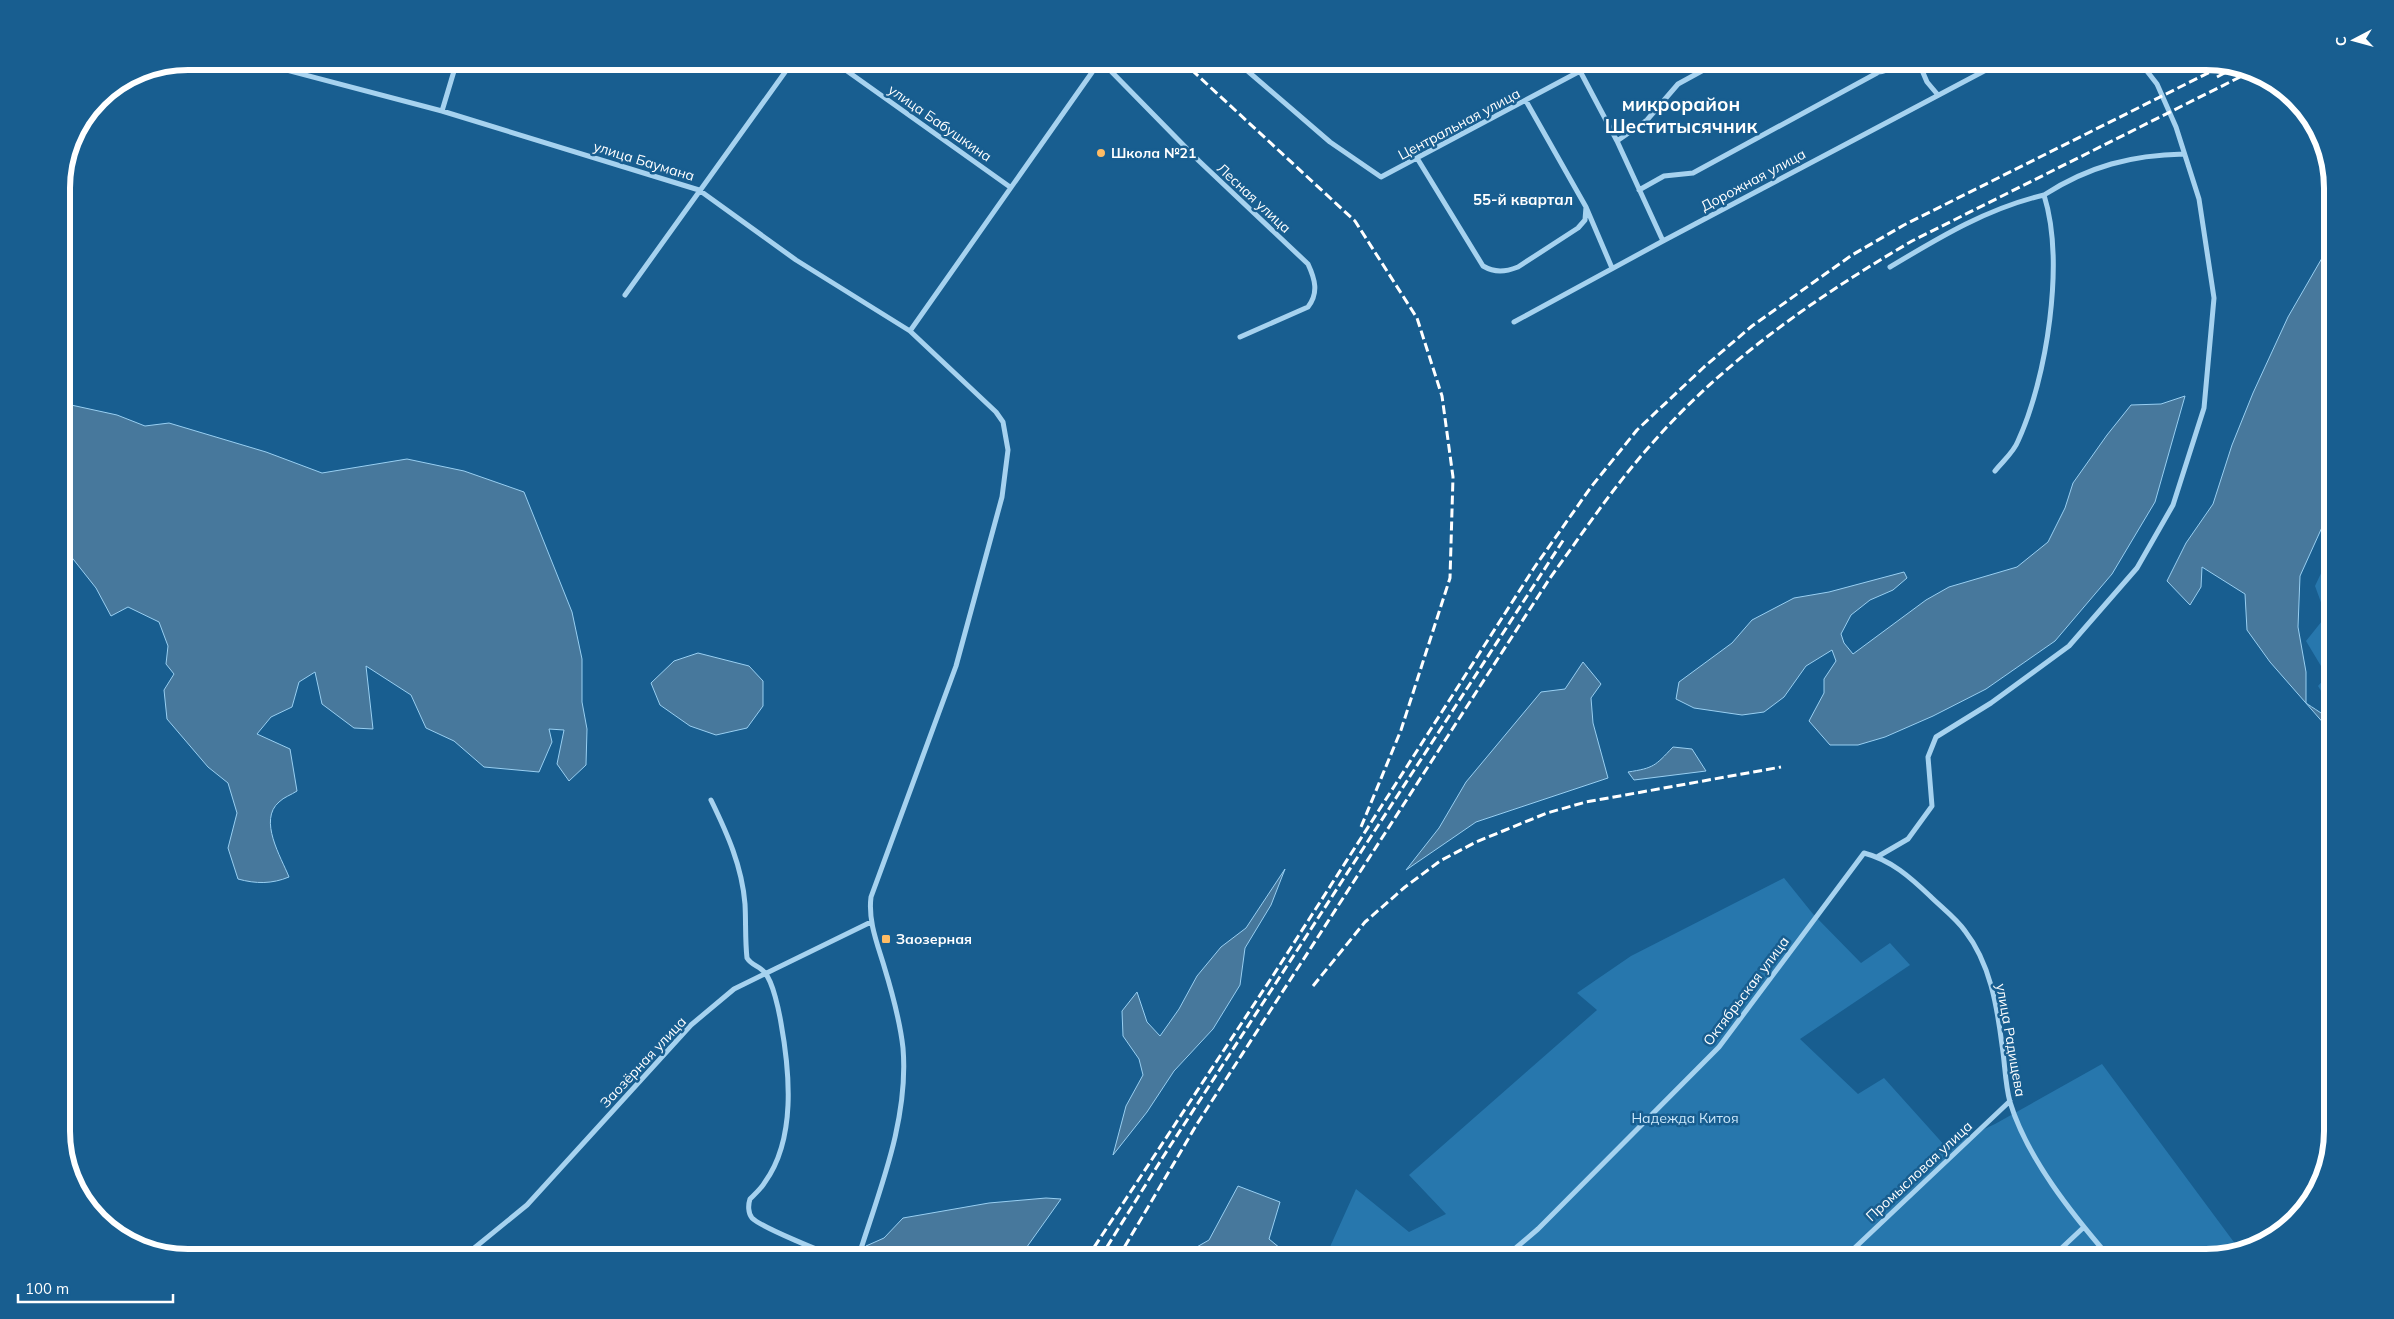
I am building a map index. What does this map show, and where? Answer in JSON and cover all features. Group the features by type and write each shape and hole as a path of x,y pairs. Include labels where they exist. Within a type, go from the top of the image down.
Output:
{"street":[{"name":"улица Баумана","path":"286,70 442,111 699,190 796,260 910,331 996,412 1002,422 1008,450 1002,497 956,666 877,875 871,896 871,922"},
{"path":"442,111 455,70"},
{"path":"625,295 786,70"},
{"name":"улица Бабушкина","path":"846,70 1010,186"},
{"path":"910,331 1010,186 1094,70"},
{"name":"Лесная улица","path":"1110,70 1199,161 1308,264 1314,277 1315,290 1313,300 1308,307 1240,337"},
{"name":"Центральная улица","path":"1246,70 1330,142 1381,177 1580,71"},
{"path":"1616,141 1647,120 1678,84 1704,70"},
{"path":"1870,70 1877,73"},
{"path":"1639,190 1664,176 1693,173 1884,70"},
{"path":"1922,70 1927,82 1938,95"},
{"name":"Дорожная улица","path":"1514,322 1663,240 1987,70"},
{"path":"1877,857 1908,839 1932,806 1928,757 1936,737 1992,703 2069,646 2138,568 2173,505 2204,408 2214,298 2199,199 2176,128 2157,84 2146,70"},
{"path":"1580,71 1663,240"},
{"path":"1526,100 1586,207 1612,268"},
{"path":"1890,267 1964,223 2018,201 2044,194 2070,179 2098,168 2147,155 2184,154"},
{"path":"1417,158 1483,266 1490,270 1499,272 1518,267 1578,228 1585,220 1586,207"},
{"path":"1995,471 2018,443 2038,386 2047,336 2054,264 2051,231 2044,194"},
{"path":"711,800 730,840 740,872 745,904 748,958 753,965 765,972 778,1008 786,1049 787,1119 777,1160 765,1182 750,1199 750,1211 752,1218 768,1227 820,1249"},
{"name":"улица Радищева","path":"1864,854 1877,857 1895,865 1965,930 1984,960 2000,1032 2010,1101 2030,1150 2084,1227 2102,1249"},
{"name":"Октябрьская улица","path":"1515,1249 1538,1229 1719,1047 1864,854"},
{"path":"861,1249 893,1148 902,1087 901,1038 892,991 871,922"},
{"name":"Заозёрная улица","path":"473,1249 527,1205 691,1025 734,989 765,972 786,964 871,922"},
{"name":"Промысловая улица","path":"1854,1249 2010,1101"},
{"path":"2061,1249 2084,1227"}],"green space":[{"path":"2324,567 2324,611 2315,586"},
{"path":"2324,618 2324,671 2306,641"},
{"path":"2324,679 2324,696 2318,686"},
{"name":"Надежда Китоя","path":"1784,878 1813,914 1861,963 1890,943 1910,965 1800,1039 1858,1094 1884,1078 1946,1147 1995,1124 2102,1064 2236,1245 2206,1249 1329,1249 1356,1189 1409,1232 1446,1214 1409,1175 1597,1010 1577,993 1631,956"}],"shaded area":[{"path":"2324,255 2324,523 2300,576 2298,627 2306,672 2306,703 2324,715 2324,724 2270,662 2247,630 2245,594 2202,567 2201,587 2190,605 2167,581 2186,543 2213,504 2232,445 2253,393 2288,317"},
{"path":"2185,396 2155,502 2112,574 2055,641 1986,689 1933,716 1885,737 1858,745 1830,745 1809,721 1824,693 1824,679 1836,661 1832,650 1806,666 1784,697 1764,712 1742,715 1694,708 1676,699 1679,682 1732,643 1752,620 1794,598 1829,592 1904,572 1907,578 1893,590 1870,600 1851,615 1841,634 1844,643 1853,654 1926,600 1949,587 2017,567 2048,542 2065,508 2073,483 2131,405 2161,404"},
{"path":"70,405 117,415 145,426 169,423 266,452 322,473 407,459 464,471 524,492 572,612 582,659 582,702 587,729 586,765 569,781 557,764 564,730 549,729 552,742 539,772 484,767 454,741 426,728 411,695 366,666 373,729 354,728 322,704 315,672 299,682 292,707 271,717 257,734 290,749 297,791 279,802 273,810 271,818 273,839 289,877 264,883 238,879 228,848 237,813 228,783 208,767 167,719 164,690 174,674 166,664 168,646 159,622 128,607 111,616 96,588 70,555"},
{"path":"698,653 749,666 763,681 763,706 747,728 716,735 690,726 660,705 651,683 674,661"},
{"path":"1583,662 1601,684 1591,698 1593,723 1608,778 1476,822 1406,870 1439,828 1466,782 1541,692 1565,689"},
{"path":"1673,747 1692,749 1706,771 1634,780 1628,772 1654,765"},
{"path":"1285,869 1271,905 1245,948 1240,985 1213,1029 1174,1071 1147,1112 1113,1155 1126,1106 1143,1075 1139,1059 1123,1036 1122,1011 1137,992 1147,1022 1160,1036 1179,1009 1197,976 1221,947 1246,928"},
{"path":"1238,1186 1280,1202 1269,1239 1281,1249 1194,1249 1209,1240"},
{"path":"1046,1198 1061,1199 1025,1249 865,1249 866,1246 884,1238 903,1218 989,1203"}],"railway":[{"path":"1192,70 1355,221 1417,318 1442,396 1453,477 1450,578 1401,730 1361,827"},
{"path":"1093,1249 1274,974 1534,568 1591,487 1637,430 1704,367 1752,326 1852,255 1904,225 2213,70"},
{"path":"2217,77 2227,72"},
{"path":"1123,1249 1197,1124 1550,578 1622,479 1677,417 1707,387 1772,333 1876,262 1912,241 2243,76"},
{"path":"1106,1249 1163,1157 1564,539"},
{"path":"1313,986 1365,922 1405,887 1440,861 1476,842 1547,813 1586,802 1781,767"}],"place":[{"name":"Школа №21","path":"1101,153"},
{"name":"Заозерная","path":"886,939"}],"district":[{"name":"микрорайон Шеститысячник","path":"1681,115"},
{"name":"55-й квартал","path":"1523,200"}]}
